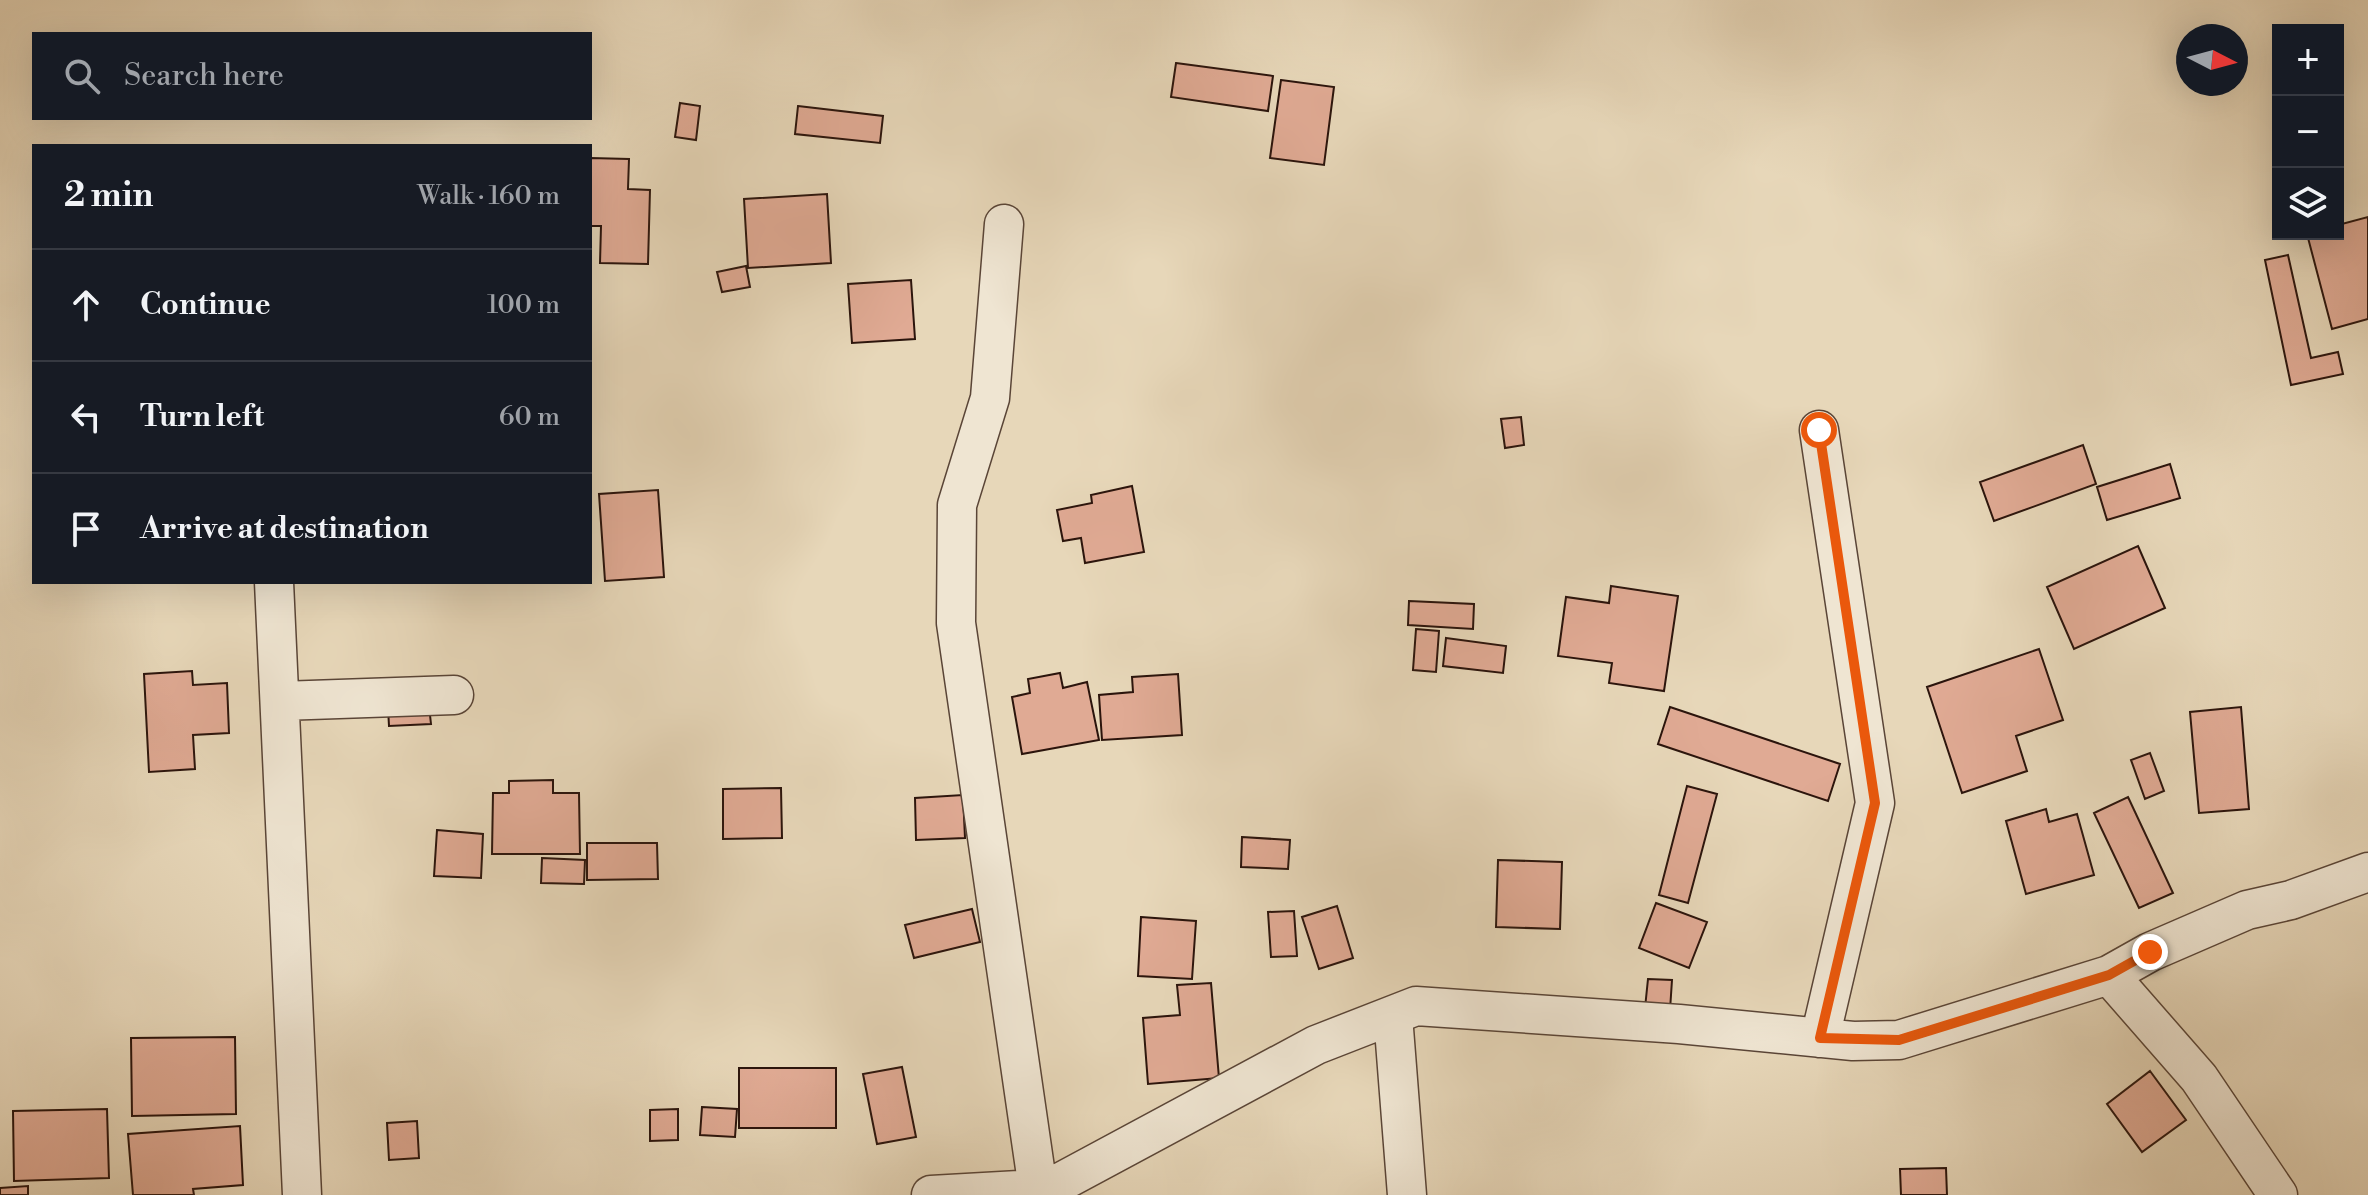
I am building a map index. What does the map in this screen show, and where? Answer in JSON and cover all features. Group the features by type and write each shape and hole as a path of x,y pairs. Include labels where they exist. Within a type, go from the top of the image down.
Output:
{"street":[{"path":"1004,224 990,398 957,505 956,623 1038,1189"},
{"path":"1819,430 1875,803 1820,1038"},
{"path":"274,584 302,1195"},
{"path":"281,701 454,695"},
{"path":"931,1195 1038,1189 1061,1182 1316,1045 1416,1006 1679,1024 1820,1038 1899,1040 2109,975 2150,952 2247,910 2291,900 2368,872"},
{"path":"2109,975 2199,1078 2278,1195"},
{"path":"1393,1016 1407,1195"}],"building":[{"path":"1176,63 1273,76 1268,111 1171,97"},
{"path":"1281,80 1334,87 1324,165 1270,158"},
{"path":"680,103 700,106 696,140 675,137"},
{"path":"798,106 883,116 880,143 795,134"},
{"path":"592,158 629,159 628,189 650,190 648,264 600,263 601,226 592,226"},
{"path":"827,194 831,263 748,268 744,199"},
{"path":"2368,217 2368,319 2332,329 2309,240 2344,240 2344,223"},
{"path":"2288,255 2311,358 2338,352 2343,374 2291,385 2265,260"},
{"path":"746,266 750,287 722,292 717,272"},
{"path":"911,280 915,339 852,343 848,284"},
{"path":"1521,417 1524,445 1505,448 1501,419"},
{"path":"2083,445 2096,484 1994,521 1980,482"},
{"path":"2170,464 2180,498 2107,520 2097,487"},
{"path":"1132,486 1144,552 1085,563 1081,538 1063,541 1057,510 1092,503 1091,495"},
{"path":"658,490 664,577 605,581 599,494"},
{"path":"2138,546 2165,608 2074,649 2047,587"},
{"path":"1611,586 1678,596 1664,691 1609,683 1612,663 1558,656 1566,597 1609,603"},
{"path":"1409,601 1474,604 1473,629 1408,625"},
{"path":"1416,629 1439,631 1436,672 1413,670"},
{"path":"1446,638 1506,646 1503,673 1443,666"},
{"path":"2039,649 2063,720 2016,736 2027,771 1962,793 1927,687"},
{"path":"192,671 193,685 227,683 229,733 193,735 195,769 149,772 144,674"},
{"path":"1060,673 1063,688 1087,682 1099,740 1022,754 1012,697 1030,693 1028,679"},
{"path":"1178,674 1182,735 1102,740 1099,695 1133,692 1132,677"},
{"path":"429,706 431,724 389,726 388,708"},
{"path":"1670,707 1840,764 1828,801 1658,744"},
{"path":"2241,707 2249,809 2199,813 2190,712"},
{"path":"2150,753 2164,791 2145,799 2131,760"},
{"path":"553,780 553,793 579,793 580,854 492,854 493,793 509,793 509,781"},
{"path":"1687,786 1717,794 1688,903 1659,895"},
{"path":"781,788 782,838 723,839 723,789"},
{"path":"963,795 965,838 916,840 915,798"},
{"path":"2128,797 2173,893 2139,908 2094,813"},
{"path":"2046,809 2049,822 2077,814 2094,875 2026,894 2006,821"},
{"path":"437,830 483,834 481,878 434,876"},
{"path":"1242,837 1290,840 1288,869 1241,867"},
{"path":"587,843 657,843 658,879 587,880"},
{"path":"542,858 585,860 584,884 541,883"},
{"path":"1498,860 1562,862 1560,929 1496,927"},
{"path":"1656,903 1707,922 1689,968 1639,948"},
{"path":"1337,906 1353,958 1319,969 1302,917"},
{"path":"972,909 980,942 914,958 905,925"},
{"path":"1294,911 1297,956 1271,957 1268,912"},
{"path":"1141,917 1196,921 1192,979 1138,976"},
{"path":"1648,979 1672,980 1670,1010 1645,1008"},
{"path":"1211,983 1219,1078 1148,1084 1143,1018 1180,1015 1177,985"},
{"path":"235,1037 236,1114 132,1116 131,1038"},
{"path":"902,1067 916,1137 877,1144 863,1074"},
{"path":"739,1068 836,1068 836,1128 739,1128"},
{"path":"2150,1071 2186,1120 2142,1152 2107,1104"},
{"path":"702,1107 737,1109 735,1137 700,1135"},
{"path":"107,1109 109,1178 14,1181 13,1111"},
{"path":"678,1109 678,1140 650,1141 650,1110"},
{"path":"417,1121 419,1158 389,1160 387,1123"},
{"path":"240,1126 243,1185 193,1189 194,1195 133,1195 128,1134"},
{"path":"1946,1168 1947,1195 1901,1195 1900,1169"},
{"path":"28,1186 28,1195 0,1195 0,1188"}],"route":[{"path":"1819,430 1875,803 1820,1038 1899,1040 2109,975 2150,952"}]}
